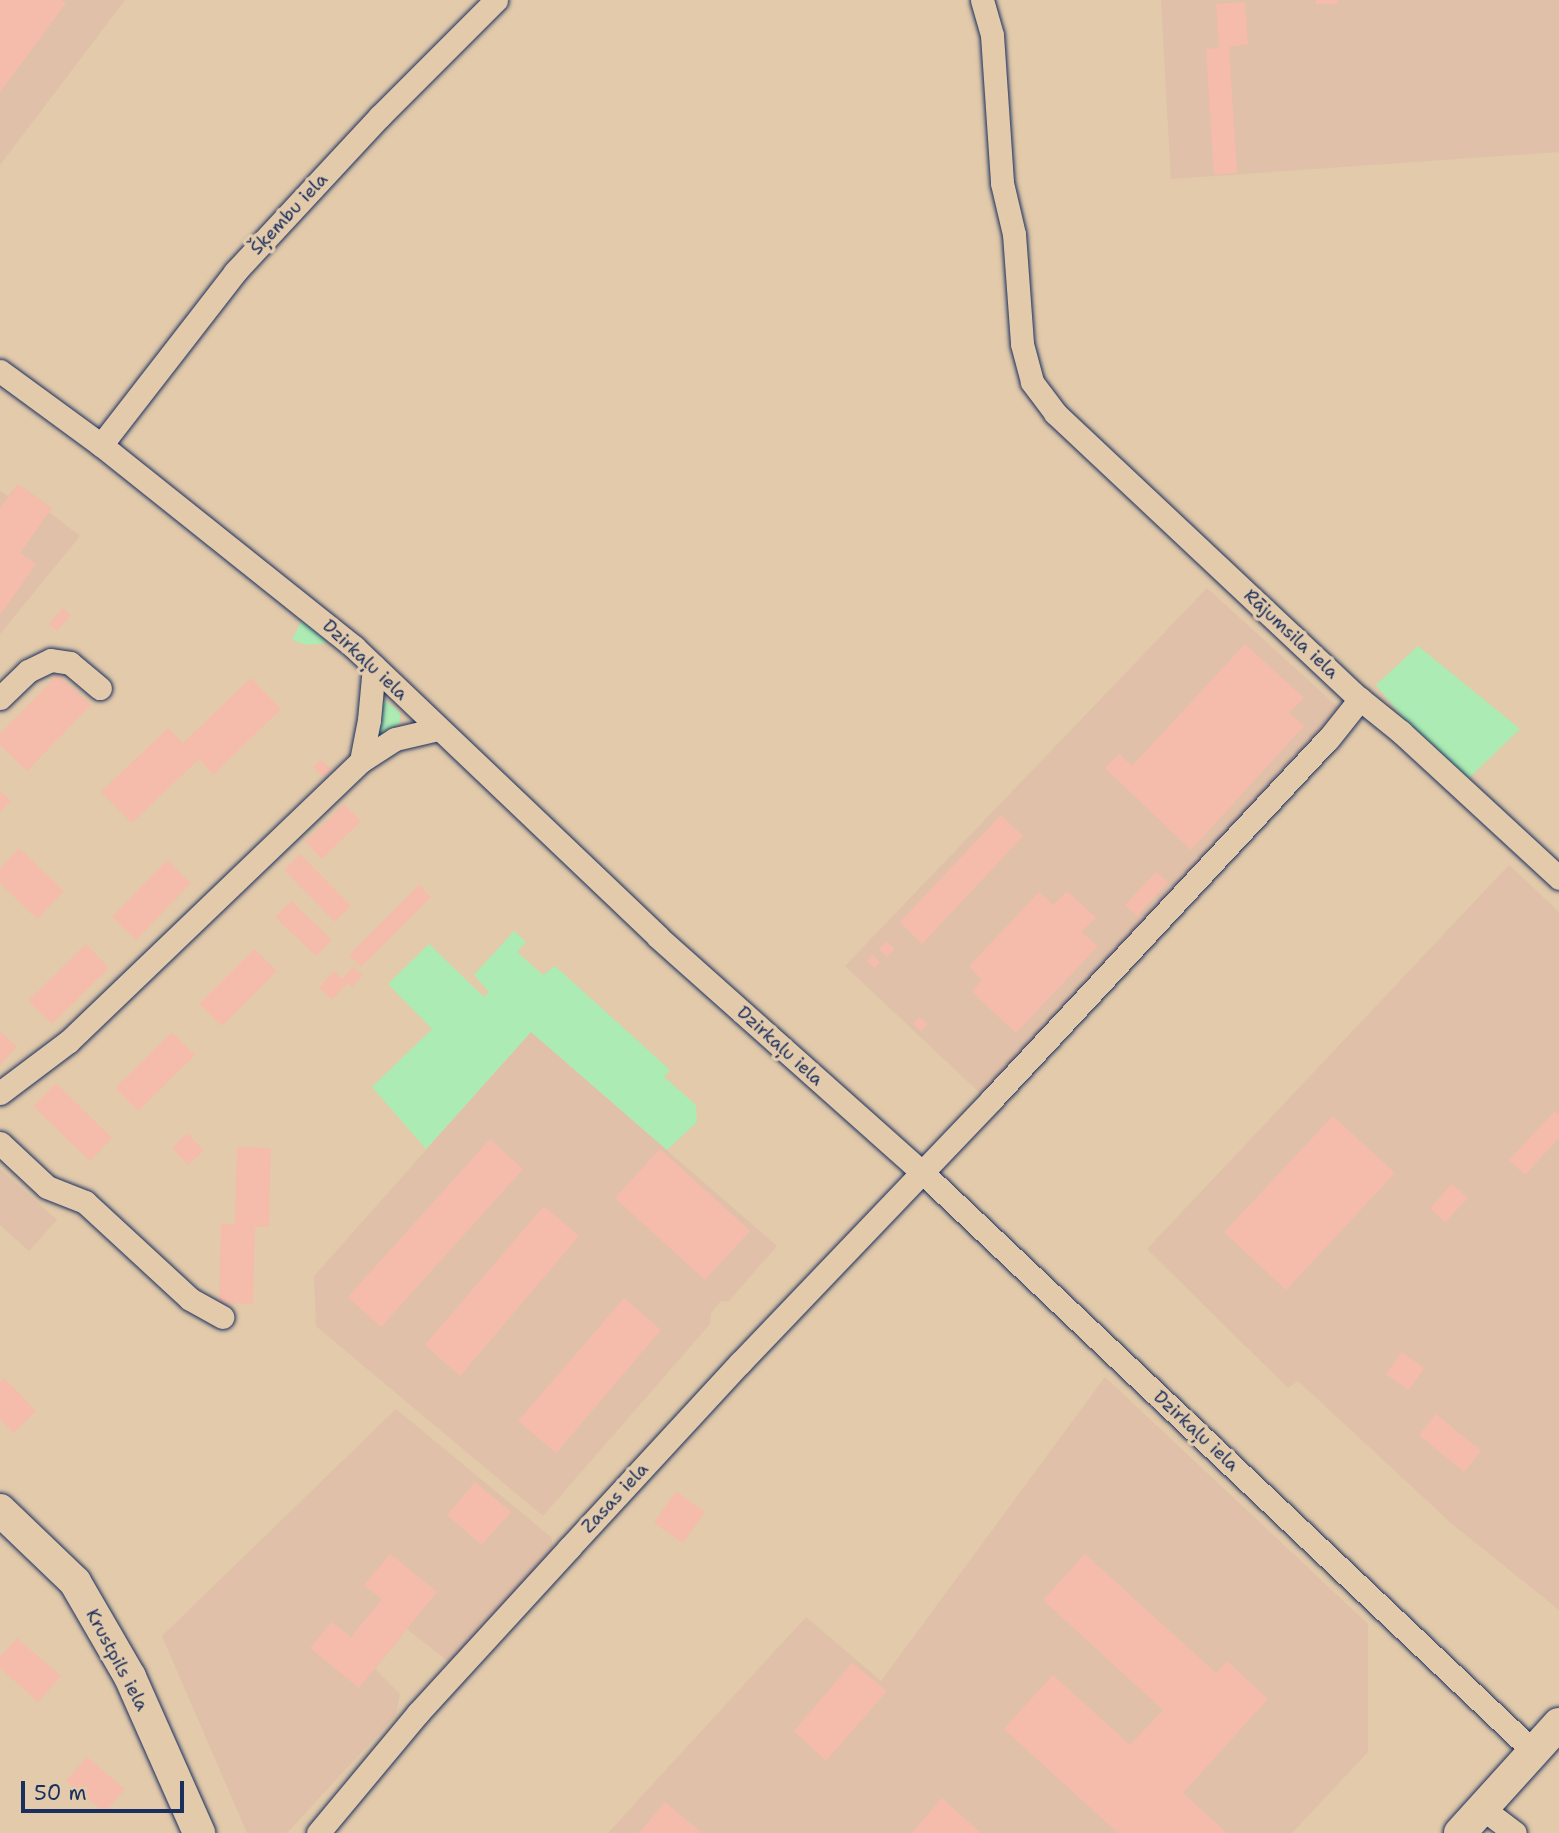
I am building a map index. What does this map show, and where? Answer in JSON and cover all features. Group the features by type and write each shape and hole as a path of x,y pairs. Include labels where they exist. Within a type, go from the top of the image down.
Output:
{"main road":[{"name":"Krustpils iela","path":"0,1510 75,1582 130,1677 199,1833"},
{"path":"1460,1833 1559,1724"}],"street":[{"name":"Šķembu iela","path":"101,445 235,272 380,116 496,0"},
{"name":"Rājumsila iela","path":"982,0 992,35 1002,183 1014,234 1022,344 1032,382 1055,414 1360,699 1401,732 1559,878"},
{"name":"Dzirkaļu iela","path":"0,371 101,445 332,627 658,937 922,1172 1534,1752"},
{"path":"0,698 28,671 51,660 69,663 100,688"},
{"path":"361,761 369,720 374,666"},
{"name":"Zasas iela","path":"318,1833 418,1713 740,1363 1320,748 1360,699"},
{"path":"0,1093 69,1041 361,761 395,740 438,729"},
{"path":"0,1143 47,1187 85,1202 190,1299 222,1317"},
{"path":"1482,1808 1515,1833"}],"shaded area":[{"path":"0,0 125,0 0,165"},
{"path":"1161,0 1559,0 1559,152 1171,179"},
{"path":"18,484 52,508 49,512 80,536 0,634 0,491 8,496"},
{"path":"1207,588 1339,708 982,1095 845,966"},
{"path":"1509,865 1559,912 1559,1610 1451,1523 1298,1381 1288,1388 1147,1249"},
{"path":"531,1032 777,1246 728,1302 721,1301 711,1313 710,1324 543,1516 316,1326 314,1276"},
{"path":"0,1169 57,1220 29,1251 0,1225"},
{"path":"1105,1377 1368,1624 1368,1752 1292,1833 608,1833 806,1617 881,1681"},
{"path":"396,1409 551,1537 554,1551 450,1663 407,1629 375,1669 400,1694 396,1715 287,1833 247,1833 162,1636"}],"green space":[{"path":"301,622 317,626 326,643 307,645 292,640"},
{"path":"1418,646 1520,729 1468,779 1407,723 1376,685"},
{"path":"379,701 387,701 400,713 400,723 371,745"},
{"path":"514,931 526,942 517,952 543,975 555,966 670,1070 664,1077 696,1105 697,1122 667,1150 531,1032 426,1149 372,1087 432,1029 388,984 429,944 484,997 489,992 474,975"}],"building":[{"path":"0,0 61,0 66,3 0,92"},
{"path":"1316,0 1338,0 1338,4 1316,4"},
{"path":"1245,2 1248,44 1229,47 1237,173 1214,175 1206,49 1219,48 1216,4"},
{"path":"18,484 52,508 20,553 36,564 0,615 0,508"},
{"path":"62,608 71,615 57,631 49,624"},
{"path":"1245,644 1304,698 1289,713 1304,726 1191,850 1105,768 1119,754 1132,766"},
{"path":"58,674 91,705 27,771 0,745 0,734"},
{"path":"251,678 281,709 213,775 199,759 132,823 101,792 168,728 183,743"},
{"path":"321,759 331,770 323,777 313,767"},
{"path":"0,791 11,801 0,812"},
{"path":"344,804 361,821 322,859 305,842"},
{"path":"1001,815 1023,836 922,944 900,922"},
{"path":"19,848 64,891 37,919 0,883 0,868"},
{"path":"300,854 351,906 335,922 284,870"},
{"path":"167,860 191,883 136,940 112,917"},
{"path":"1156,872 1168,882 1137,916 1125,905"},
{"path":"419,885 431,897 361,967 349,955"},
{"path":"1067,891 1096,918 1081,932 1098,946 1016,1033 972,992 982,980 969,966 1039,892 1053,905"},
{"path":"291,901 332,940 316,956 275,917"},
{"path":"886,941 895,949 887,957 879,949"},
{"path":"86,944 109,968 52,1024 28,1001"},
{"path":"254,949 277,971 222,1026 199,1004"},
{"path":"872,955 880,962 875,968 867,961"},
{"path":"353,967 363,975 352,987 347,983 332,1000 319,988 334,971 342,979"},
{"path":"919,1017 928,1024 921,1031 913,1024"},
{"path":"0,1031 17,1047 0,1065"},
{"path":"172,1032 195,1055 138,1111 115,1088"},
{"path":"56,1083 112,1138 90,1161 33,1106"},
{"path":"1555,1111 1559,1115 1559,1138 1525,1175 1509,1160"},
{"path":"1333,1116 1395,1173 1286,1290 1224,1232"},
{"path":"187,1133 204,1150 188,1165 172,1148"},
{"path":"490,1139 523,1169 381,1327 348,1297"},
{"path":"237,1147 271,1148 269,1227 255,1227 253,1304 219,1303 221,1224 235,1224"},
{"path":"660,1149 750,1231 705,1280 615,1198"},
{"path":"1452,1184 1468,1198 1445,1222 1430,1208"},
{"path":"544,1206 579,1236 460,1376 425,1345"},
{"path":"624,1298 661,1330 556,1453 518,1421"},
{"path":"1402,1352 1424,1368 1409,1390 1386,1374"},
{"path":"4,1378 36,1411 13,1433 0,1420 0,1382"},
{"path":"1436,1414 1481,1451 1464,1472 1419,1435"},
{"path":"475,1482 511,1512 482,1545 447,1515"},
{"path":"676,1491 705,1512 683,1543 654,1523"},
{"path":"390,1554 437,1592 359,1688 310,1648 332,1622 351,1637 382,1599 364,1585"},
{"path":"1085,1554 1216,1673 1227,1661 1268,1699 1183,1793 1227,1833 1118,1833 1004,1729 1053,1675 1130,1745 1163,1710 1043,1600"},
{"path":"17,1638 61,1676 38,1702 0,1668 0,1657"},
{"path":"852,1663 887,1691 826,1761 794,1731"},
{"path":"87,1757 125,1789 105,1813 66,1781"},
{"path":"942,1798 981,1833 912,1833"},
{"path":"665,1802 702,1833 639,1833"}]}
